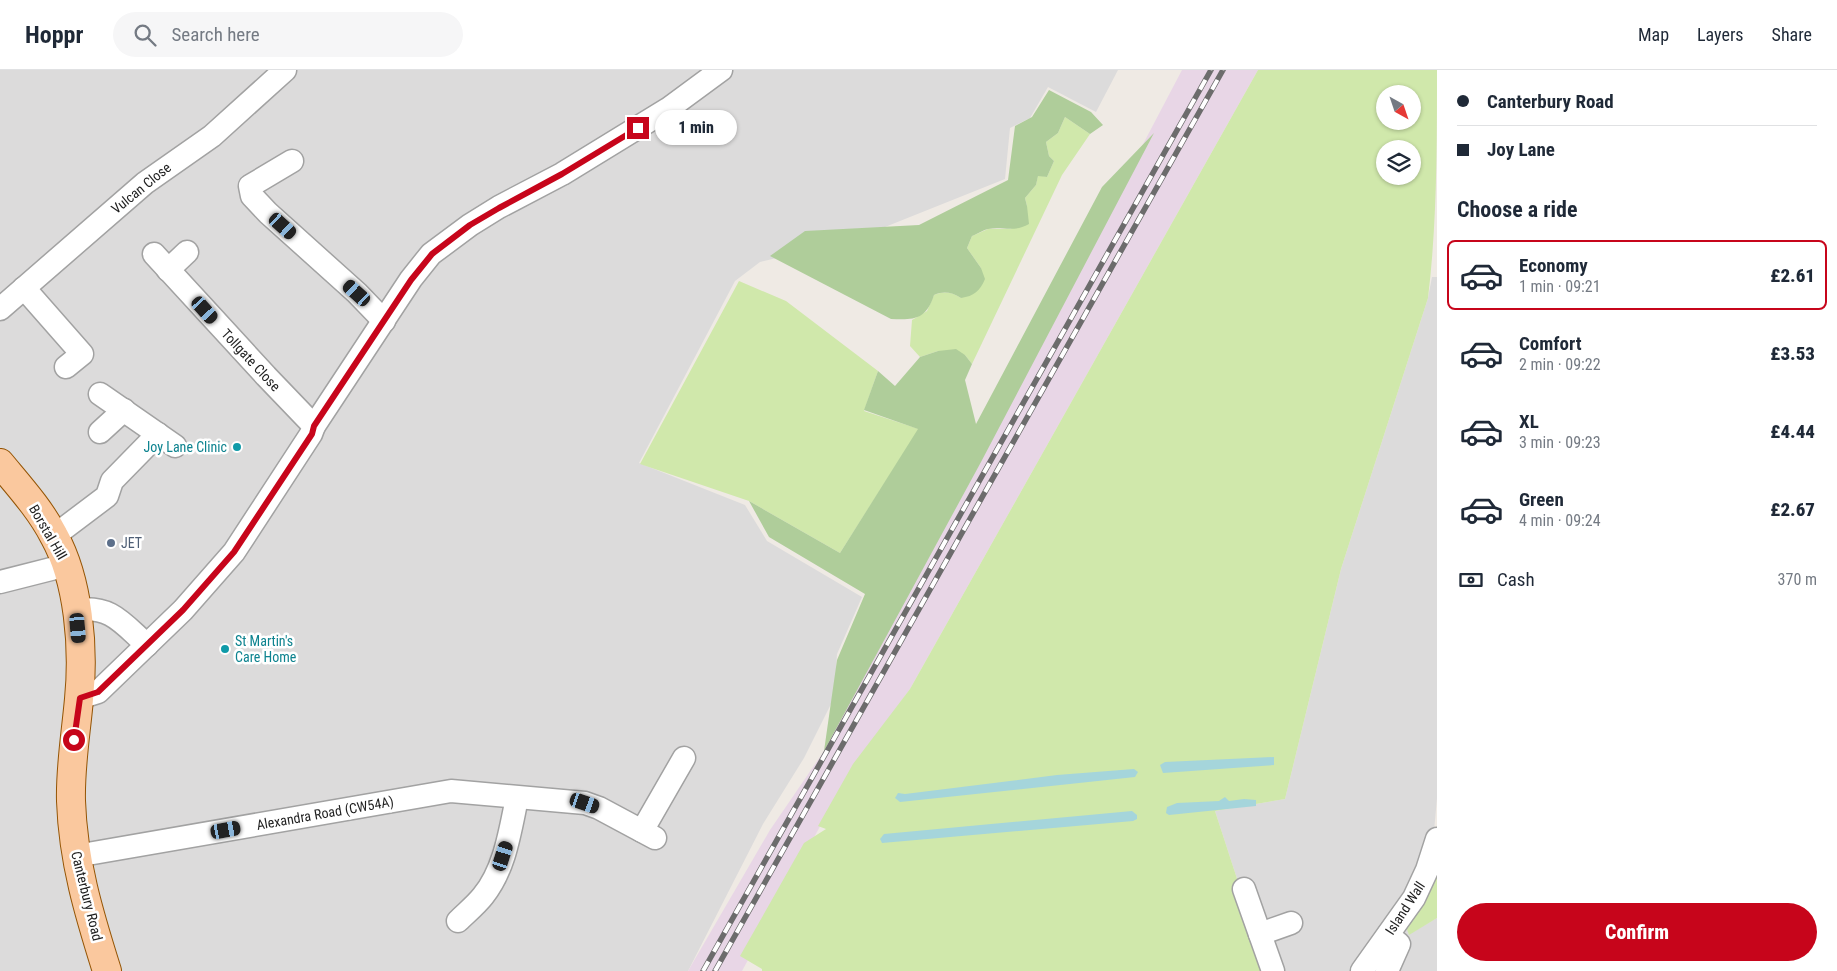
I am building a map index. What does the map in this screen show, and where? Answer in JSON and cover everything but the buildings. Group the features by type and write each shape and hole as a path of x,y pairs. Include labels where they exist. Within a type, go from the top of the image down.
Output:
{"main road":[{"name":"Borstal Hill","path":"0,463 38,510 54,536 67,565 76,610"},
{"name":"Canterbury Road","path":"76,610 80,664 80,698 74,740 71,800 76,856 84,897 108,971"}],"street":[{"name":"Vulcan Close","path":"0,309 145,183 212,136 284,70"},
{"path":"80,698 98,692 183,610 234,552 312,434 314,426 423,263 432,254 453,237 499,208 562,174 668,109 721,70"},
{"path":"292,161 250,186 252,196 268,213 357,293 384,321"},
{"name":"Tollgate Close","path":"187,252 161,262 314,426"},
{"path":"24,288 82,354 66,367"},
{"path":"54,536 107,496 112,481 166,440 100,394"},
{"path":"100,432 124,410"},
{"path":"0,582 67,565"},
{"path":"76,610 89,608 101,610 147,645"},
{"name":"Alexandra Road (CW54A)","path":"76,856 451,791 517,798 560,799 585,803 599,808 648,834 684,758"},
{"path":"458,921 484,896 498,872 508,841 517,798"},
{"name":"Island Wall","path":"1362,971 1421,884 1433,856 1437,839"},
{"path":"1244,888 1273,971"},
{"path":"1260,934 1291,923"},
{"path":"1387,971 1399,944 1388,935"}],"shaded area":[{"path":"0,70 1118,70 1096,112 1048,87 1030,118 1010,128 1005,179 855,239 760,262 735,281 639,463 745,505 767,541 862,597 837,654 834,698 804,758 763,824 688,971 0,971"},
{"path":"1182,70 1258,70 910,689 846,778 742,971 688,971 770,830 824,751"},
{"path":"1432,277 1437,277 1437,798 1433,842 1404,921 1409,934 1437,918 1437,971 1267,971 1215,811 1285,799 1341,569 1428,298"}],"green space":[{"path":"1258,70 1437,70 1435,213 1428,298 1341,569 1285,799 1215,811 1267,971 762,971 762,969 740,956 804,843 826,829 818,826 853,764 910,689"},
{"path":"1049,90 1091,112 1103,125 1090,134 1065,117 1058,133 1046,142 1049,156 1054,161 1047,177 1038,176 1036,185 1025,198 1029,224 1013,229 988,229 972,236 967,248 981,268 985,279 979,290 970,296 961,298 948,293 934,295 927,309 918,317 891,319 770,256 805,231 919,225 1008,180 1015,126 1032,117"},
{"path":"1065,117 1090,134 1062,175 972,364 965,355 938,351 920,357 910,346 912,320 927,311 934,295 948,293 961,298 981,268 967,248 972,236 988,229 1011,229 1027,206 1025,198 1036,185 1038,175 1047,177 1054,161 1049,156 1046,142 1058,133"},
{"path":"1154,133 981,462 824,751 837,660 865,594 769,537 749,501 840,553 918,429 864,410 878,371 895,386 920,357 938,351 956,349 965,355 972,364 965,380 976,424 1102,187"},
{"path":"739,281 786,301 878,371 864,411 919,429 840,553 749,501 640,464"},
{"path":"1437,863 1437,918 1409,935 1404,921"}],"water":[{"path":"1274,757 1274,765 1163,773 1160,765 1165,762"},
{"path":"1134,769 1138,772 1135,777 900,802 895,798 898,793 905,794 1057,775"},
{"path":"1225,797 1229,801 1256,800 1256,806 1169,815 1166,813 1167,807 1177,803 1219,801"},
{"path":"1132,811 1137,815 1137,819 1133,821 882,843 880,839 884,834"}],"railway":[{"path":"703,971 1211,70"},
{"path":"715,971 1223,70"}],"place":[{"name":"Joy Lane Clinic","path":"237,447"},
{"name":"JET","path":"111,543"},
{"name":"St Martin's Care Home","path":"225,649"}],"route":[{"path":"74,740 80,698 98,692 183,610 234,552 312,434 314,426 423,263 446,242 470,225 562,174 638,128"}]}
